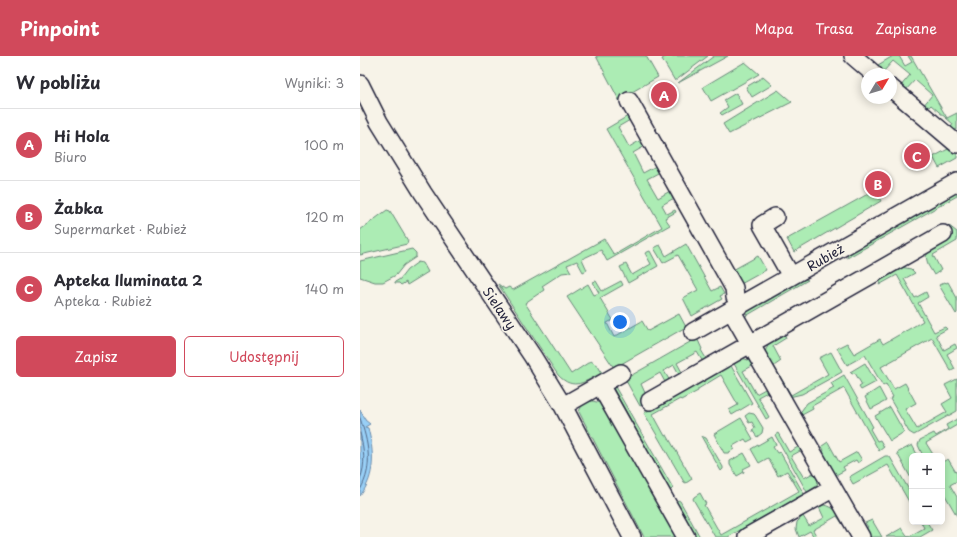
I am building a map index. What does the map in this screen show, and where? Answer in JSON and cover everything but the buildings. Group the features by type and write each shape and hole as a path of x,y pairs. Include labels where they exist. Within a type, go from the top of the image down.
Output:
{"street":[{"path":"853,56 867,68"},
{"name":"Sielawy","path":"360,84 379,122 423,193 533,357 563,406 632,537"},
{"path":"897,93 957,144"},
{"path":"629,101 734,288 735,308 751,344 832,489 861,537"},
{"name":"Rubież","path":"693,332 957,182"},
{"path":"775,217 762,225 791,276"},
{"path":"650,401 943,234"},
{"path":"563,406 622,373"},
{"path":"600,385 686,537"},
{"path":"747,537 832,489"}],"green space":[{"path":"596,56 646,56 658,77 632,92 633,95 620,102"},
{"path":"667,56 708,56 675,81 662,59"},
{"path":"714,56 728,56 678,83"},
{"path":"893,56 899,56 905,66 912,62 908,56 911,56 947,118 957,113 957,130 950,129 953,124 931,105 927,109 923,106 932,95 915,80 905,91 900,87 910,75 893,61 887,68 880,68 878,65"},
{"path":"745,62 759,74 711,101 703,87"},
{"path":"763,77 772,85 752,97 746,87"},
{"path":"778,90 792,102 729,134 723,124"},
{"path":"736,93 742,104 722,115 720,113 728,107 724,100"},
{"path":"628,116 630,120 618,127 629,147 641,140 645,146 633,153 643,173 656,166 660,172 647,179 658,198 670,191 674,198 662,205 667,214 675,210 676,212 665,218 670,225 607,261 601,250 582,259 587,270 583,272 577,261 567,265 571,272 562,273 542,286 544,290 525,303 571,374 591,361 598,366 602,373 585,382 574,384 569,383 558,375 498,284 505,289 509,287 513,290 604,239 614,255 662,227 606,129"},
{"path":"950,148 957,154 957,158 939,168 933,157"},
{"path":"875,190 881,201 794,252 787,239"},
{"path":"957,190 957,196 847,258 848,252"},
{"path":"387,210 390,211 408,241 407,244 360,255 360,230"},
{"path":"948,225 957,232 957,241 933,255 941,270 934,275 928,265 926,256"},
{"path":"686,244 712,291 720,287 724,294 720,296 722,299 692,316 683,298 698,290 678,255 663,263 654,248 660,245 666,256"},
{"path":"412,249 416,253 416,257 404,265 396,275 383,282 375,282 360,277 360,261"},
{"path":"650,251 658,266 628,283 620,267 626,264 632,275 651,264 645,253"},
{"path":"758,256 766,270 739,285 731,271"},
{"path":"418,262 423,263 428,272 407,285 406,282 401,285 399,283 395,283 407,270"},
{"path":"901,267 911,269 915,273 904,279 915,298 926,292 928,297 918,303 934,332 945,327 947,329 936,335 944,350 955,344 957,348 947,354 955,369 951,371 932,338 881,367 894,389 905,383 916,403 905,409 917,429 947,412 942,404 952,398 945,385 957,379 957,411 914,435 909,432 890,399 893,397 886,384 883,386 865,355 847,365 837,348 847,343 854,354 880,339 883,344 923,321 897,275 879,285 882,277"},
{"path":"802,278 808,280 746,316 749,309"},
{"path":"596,281 602,291 621,281 623,285 600,298 613,320 607,323 614,337 642,321 648,331 679,314 686,327 614,368 567,297 588,284 594,295 599,293 593,282"},
{"path":"948,282 957,298 956,314 939,285"},
{"path":"784,333 786,338 773,346 781,361 774,366 791,395 828,374 819,358 831,352 842,372 802,394 789,397 765,352 768,344"},
{"path":"697,338 702,349 701,350 707,360 703,362 697,352 677,363 683,374 680,376 674,365 664,371 670,381 666,384 660,373 641,384 646,395 647,402 640,406 625,379"},
{"path":"742,358 751,361 754,365 743,371 756,394 767,388 769,391 758,397 769,417 766,419 733,362"},
{"path":"865,363 876,382 861,390 859,387 862,385 855,373 852,374 850,372"},
{"path":"730,364 752,403 732,415 729,410 738,405 721,375 698,389 698,391 653,414 665,436 667,435 692,479 686,483 684,482 644,413"},
{"path":"844,375 873,427 870,429 877,441 880,440 884,447 879,451 844,388 812,406 813,409 800,416 799,414 807,403 834,388 831,383"},
{"path":"614,385 673,488 670,491 612,386"},
{"path":"879,388 886,401 871,409 865,397"},
{"path":"593,401 604,404 679,537 644,537 579,412 584,404"},
{"path":"890,407 904,432 890,441 875,416"},
{"path":"749,413 755,415 763,428 762,433 757,437 752,430 755,428 752,422 749,423 745,416"},
{"path":"741,418 753,439 747,442 745,439 733,446 734,449 728,453 724,453 714,434"},
{"path":"957,419 957,425 926,443 932,453 922,453 918,445 920,440 934,433 936,436 948,429 946,425"},
{"path":"778,433 789,452 800,446 802,450 791,456 804,478 815,472 818,481 817,486 807,492 775,435"},
{"path":"701,436 706,438 723,467 721,471"},
{"path":"772,437 776,445 773,447 777,453 780,452 804,494 728,537 715,537 693,499 700,493 706,504 704,505 721,535 799,491 787,471 778,476 768,458 759,463 751,449"},
{"path":"828,442 839,462 857,452 862,460 858,463 856,460 843,467 845,470 834,476 821,453 824,451 822,446"},
{"path":"912,445 916,453 909,453 909,475 897,453"},
{"path":"744,453 751,465 743,469 744,472 737,476 730,465 730,461"},
{"path":"885,456 889,456 909,490 909,502 888,465 853,484 849,477"},
{"path":"948,459 957,474 957,481 950,485 957,497 957,516 945,495 945,460"},
{"path":"678,500 680,501 700,537 696,537 676,502"},
{"path":"824,505 831,507 837,512 844,526 837,516 813,530 817,537 814,537 810,531 799,537 796,529 797,522 803,516 809,526 824,518 819,507"},
{"path":"872,520 882,537 869,537 864,529 868,527 865,523"},
{"path":"922,525 929,525 932,530 920,537 908,537 924,528"},
{"path":"902,528 908,537 886,537"}],"water":[{"path":"360,410 365,420 370,424 365,427 368,428 372,446 372,463 369,480 360,496"}],"place":[{"name":"Hi Hola","path":"664,95"},
{"name":"Apteka Iluminata 2","path":"917,156"},
{"name":"Żabka","path":"878,184"}]}
